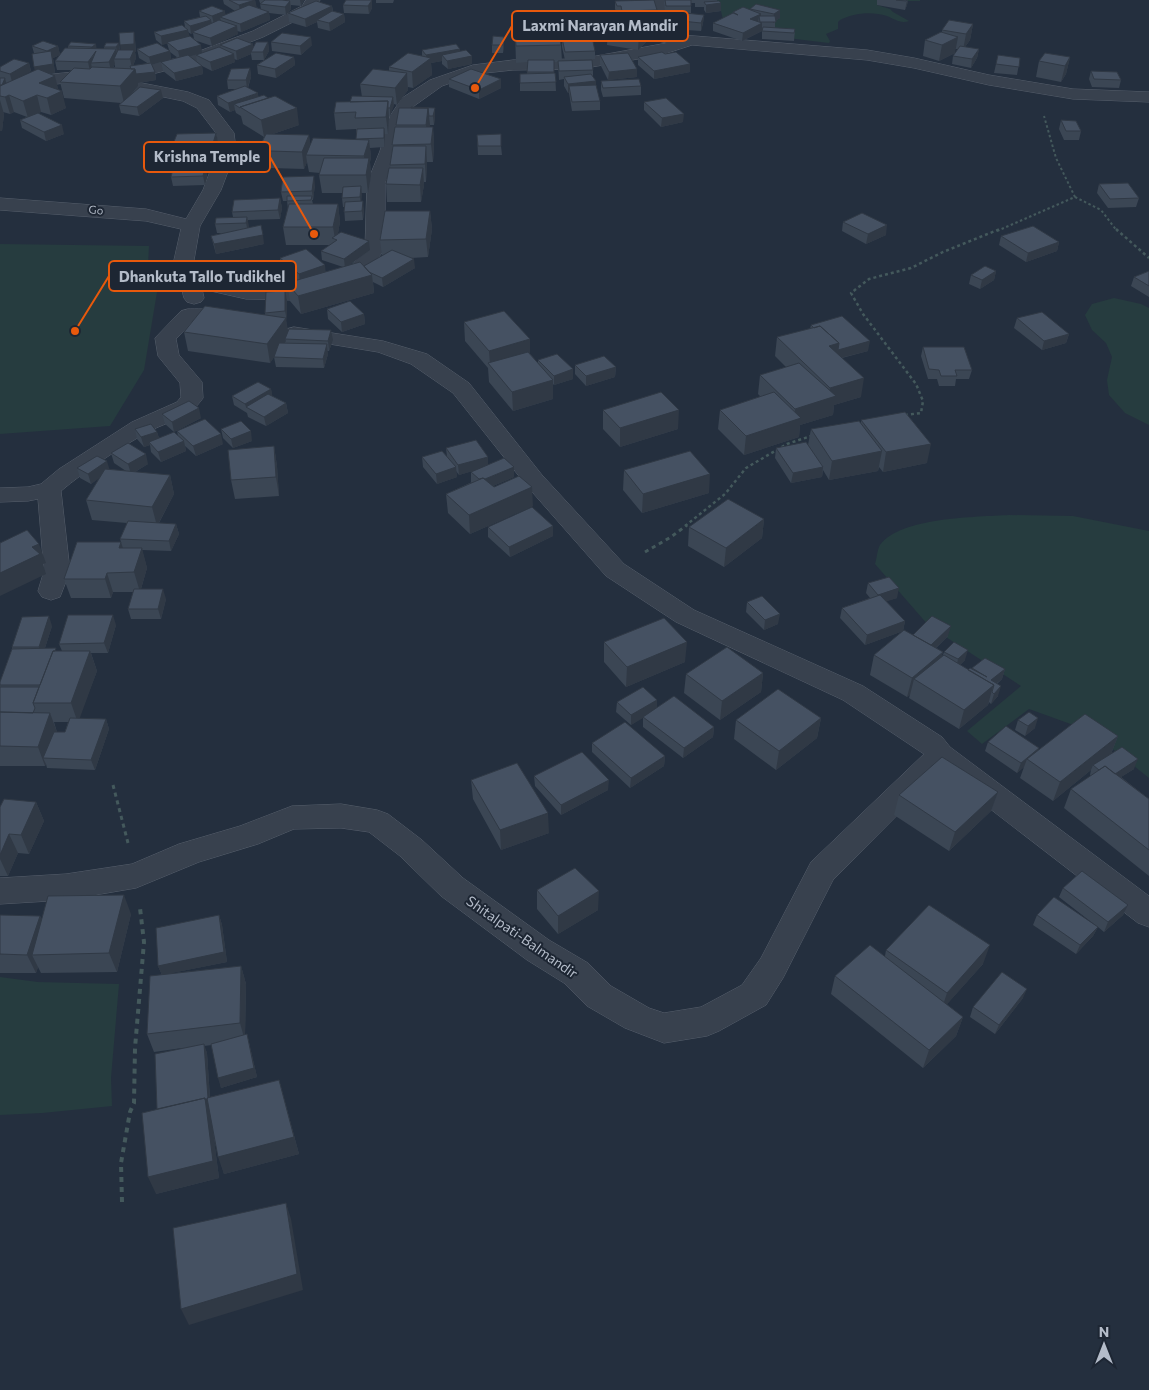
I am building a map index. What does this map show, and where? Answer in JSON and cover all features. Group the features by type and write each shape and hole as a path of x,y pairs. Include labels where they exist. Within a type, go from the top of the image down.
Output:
{"street":[{"path":"0,100 53,79 68,76 148,70 192,60 258,34 308,8 313,0"},
{"path":"657,0 663,38 867,55 914,63 989,80 1073,94 1149,97"},
{"path":"189,280 246,293 296,294 310,292 360,268 375,249 376,183 389,151 398,116 408,102 436,83 473,70 514,65 580,64 661,50 689,41"},
{"path":"68,76 110,81 188,97 203,104 225,133 227,150 212,190 191,226 184,260 195,301 210,316"},
{"name":"Go","path":"0,204 146,215 191,226"},
{"path":"0,495 28,494 49,489 67,474 140,427 185,407 192,398 191,382 169,356 165,338 188,315 210,316 264,329 347,340 383,347 419,359 461,388 534,480 615,570 685,616 853,693 932,744 940,755 1149,914"},
{"path":"49,489 57,571 52,591"},
{"name":"Shitalpati-Balmandir","path":"0,891 66,887 136,876 190,853 247,836 292,818 341,816 377,822 411,848 452,887 538,950 576,973 600,996 637,1018 664,1028 707,1021 754,995 772,968 822,871 940,755"}],"path":[{"path":"1038,88 1050,143 1061,172 1075,197 1102,210 1117,231 1149,258"},
{"path":"903,416 921,413 923,402 916,384 863,314 851,294 869,279 911,268 943,252 1031,217 1075,197"},
{"path":"615,570 679,531 725,494 746,468 787,444 814,436"},
{"path":"113,785 136,876 144,942 135,1048 134,1103 130,1112 121,1163 122,1202"}],"green space":[{"path":"711,0 920,1 879,1 877,5 890,9 909,21 900,22 887,16 875,14 851,16 840,20 838,22 838,29 826,34 830,41 829,43 762,35 762,31 775,30 773,23 779,18 723,20 721,11"},
{"path":"0,244 149,246 148,265 157,292 144,370 110,426 0,434"},
{"path":"1114,298 1141,304 1149,308 1149,425 1125,413 1109,395 1107,380 1112,357 1106,343 1092,330 1085,315 1092,304"},
{"path":"1009,515 1073,516 1149,531 1149,778 1090,731 1029,709 982,744 967,731 1021,686 929,626 875,564 880,545 890,536 904,529 940,520"},
{"path":"0,977 38,982 119,984 111,1078 112,1106 0,1115"}],"building":[{"path":"229,0 255,0 239,5"},
{"path":"265,0 290,1 285,7 260,4"},
{"path":"346,0 372,0 368,6 343,5"},
{"path":"654,0 657,10 622,11 621,6 617,6 615,1"},
{"path":"665,0 691,0 691,6 666,6"},
{"path":"316,1 332,6 305,19 288,13"},
{"path":"719,1 721,3 706,5 704,2"},
{"path":"756,4 780,10 774,14 750,9"},
{"path":"249,5 269,12 240,24 220,17"},
{"path":"212,6 225,11 212,16 199,11"},
{"path":"743,7 761,14 750,19 762,23 743,33 713,23 733,13 738,15 733,12"},
{"path":"332,11 344,14 329,23 317,20"},
{"path":"676,12 704,15 701,23 672,20"},
{"path":"206,16 211,20 190,26 184,21"},
{"path":"759,16 775,16 776,22 760,22"},
{"path":"219,20 237,26 210,38 192,32"},
{"path":"949,20 973,24 966,34 942,30"},
{"path":"182,25 188,30 161,36 154,32"},
{"path":"763,27 795,29 794,33 762,31"},
{"path":"559,31 561,45 516,46 515,32"},
{"path":"134,32 134,44 120,45 119,33"},
{"path":"941,32 958,37 942,45 925,40"},
{"path":"282,33 311,37 300,46 271,42"},
{"path":"190,36 201,45 178,51 167,42"},
{"path":"493,36 504,37 503,45 492,45"},
{"path":"592,37 595,51 565,52 562,38"},
{"path":"237,38 253,44 236,51 220,45"},
{"path":"43,41 58,46 47,51 32,46"},
{"path":"71,42 96,44 92,47 68,46"},
{"path":"256,42 268,42 263,52 251,52"},
{"path":"106,43 119,43 116,47 104,47"},
{"path":"157,43 170,51 149,57 137,49"},
{"path":"456,44 460,49 426,55 422,50"},
{"path":"960,46 979,49 972,59 953,56"},
{"path":"219,47 234,54 210,62 196,55"},
{"path":"65,48 116,49 109,62 91,63 96,51 88,62 55,61"},
{"path":"118,50 134,50 130,59 114,59"},
{"path":"466,50 472,56 447,61 442,55"},
{"path":"51,51 53,64 34,67 32,54"},
{"path":"662,52 665,54 676,52 690,64 654,71 638,57"},
{"path":"276,53 294,57 275,69 257,65"},
{"path":"408,53 431,58 412,72 389,67"},
{"path":"628,53 637,69 609,72 600,55"},
{"path":"1045,53 1070,57 1065,66 1039,61"},
{"path":"188,55 202,66 174,73 161,62"},
{"path":"998,55 1020,58 1019,67 996,64"},
{"path":"14,59 29,63 10,74 0,71 0,67"},
{"path":"528,60 554,60 554,72 527,72"},
{"path":"592,60 593,70 559,71 558,61"},
{"path":"151,63 155,72 136,74 135,69 131,69 130,66"},
{"path":"92,67 135,69 120,86 60,82 74,68 90,69"},
{"path":"250,68 246,80 227,80 231,69"},
{"path":"38,69 55,76 39,83 62,91 47,98 37,95 23,101 9,95 5,97 0,96 0,86"},
{"path":"373,69 407,73 395,88 360,84"},
{"path":"471,69 501,79 479,90 449,79"},
{"path":"1091,71 1117,72 1121,80 1094,79"},
{"path":"555,73 556,82 520,83 520,74"},
{"path":"591,74 596,81 568,84 564,77"},
{"path":"0,78 5,78 2,85 0,85"},
{"path":"639,79 641,86 603,88 601,81"},
{"path":"596,85 600,101 572,102 569,86"},
{"path":"245,86 258,93 228,103 217,96"},
{"path":"140,87 161,90 137,107 119,105"},
{"path":"264,95 268,98 240,108 234,104"},
{"path":"275,96 297,108 261,120 240,107"},
{"path":"352,96 393,97 390,108 388,108 388,101 350,102"},
{"path":"666,98 684,114 662,118 644,102"},
{"path":"388,101 386,117 355,118 356,112 334,113 336,102"},
{"path":"411,107 435,108 433,116 429,116 428,108"},
{"path":"399,108 428,108 426,125 396,125"},
{"path":"38,113 62,125 44,132 20,120"},
{"path":"1061,120 1076,121 1081,131 1066,131"},
{"path":"395,127 433,127 431,144 392,145"},
{"path":"384,128 384,138 356,139 357,129"},
{"path":"216,133 210,154 169,154 177,134"},
{"path":"266,134 309,135 302,152 237,150 242,141 262,142"},
{"path":"501,134 501,146 478,146 477,135"},
{"path":"313,138 369,140 364,156 306,155"},
{"path":"393,146 426,146 425,164 390,165"},
{"path":"324,158 369,158 366,175 319,175"},
{"path":"205,168 203,176 171,177 173,169"},
{"path":"389,168 423,168 420,185 386,184"},
{"path":"314,176 312,191 281,192 283,177"},
{"path":"1128,183 1139,198 1110,199 1099,184"},
{"path":"361,186 360,197 342,198 343,187"},
{"path":"287,196 312,196 311,200 287,201"},
{"path":"280,198 278,210 232,212 234,200"},
{"path":"363,201 362,211 344,212 345,202"},
{"path":"289,204 338,204 333,227 283,227"},
{"path":"385,211 430,211 426,239 380,240"},
{"path":"862,213 887,225 868,234 843,222"},
{"path":"247,217 246,223 215,224 216,218"},
{"path":"261,225 263,235 214,244 211,236"},
{"path":"1033,226 1059,242 1028,253 1001,236"},
{"path":"341,232 369,241 344,259 321,251 337,240 332,238"},
{"path":"306,249 325,265 299,274 280,258"},
{"path":"392,250 414,259 382,278 369,272 364,266"},
{"path":"360,262 372,275 298,296 287,283"},
{"path":"985,266 996,271 982,280 971,275"},
{"path":"1149,271 1149,286 1134,277"},
{"path":"285,291 285,311 265,313 266,292"},
{"path":"350,301 364,314 341,322 327,309"},
{"path":"205,306 286,318 267,344 184,332"},
{"path":"504,311 530,339 489,351 464,322"},
{"path":"1042,312 1069,334 1044,341 1017,318"},
{"path":"842,316 870,341 838,350 839,343 820,326 814,328 811,325"},
{"path":"820,326 839,343 829,346 864,378 830,388 777,337"},
{"path":"289,329 331,330 328,341 285,339"},
{"path":"279,343 327,344 323,359 274,357"},
{"path":"923,347 964,347 972,370 955,370 957,376 941,376 939,370 929,369"},
{"path":"528,352 553,380 512,392 488,363"},
{"path":"557,354 573,369 554,376 538,360"},
{"path":"604,356 616,367 586,376 575,365"},
{"path":"799,363 836,396 795,409 760,375"},
{"path":"258,382 271,389 245,404 232,396"},
{"path":"661,392 679,410 620,428 603,410"},
{"path":"774,392 801,418 746,436 720,410"},
{"path":"268,394 286,403 264,417 246,407"},
{"path":"189,401 199,408 172,422 162,414"},
{"path":"905,412 931,444 886,452 861,420"},
{"path":"205,419 221,434 193,446 177,431"},
{"path":"241,421 251,431 231,439 221,429"},
{"path":"859,421 882,451 832,461 811,429"},
{"path":"151,424 157,432 141,437 135,429"},
{"path":"174,432 184,441 158,452 149,442"},
{"path":"476,440 488,457 458,465 446,448"},
{"path":"806,442 823,467 793,473 776,448"},
{"path":"128,443 146,454 128,464 111,453"},
{"path":"274,446 276,477 231,480 228,450"},
{"path":"442,451 456,467 436,474 422,457"},
{"path":"690,451 710,474 643,494 624,470"},
{"path":"97,456 107,461 88,474 77,468"},
{"path":"504,458 514,467 485,479 479,479 471,472"},
{"path":"105,469 170,475 152,507 86,500"},
{"path":"519,476 532,487 469,515 446,494 483,478 494,487"},
{"path":"728,499 764,519 726,548 689,527"},
{"path":"532,507 553,526 509,547 488,527"},
{"path":"128,521 176,524 169,541 120,539"},
{"path":"27,530 39,544 32,547 40,554 0,573 0,543"},
{"path":"77,542 121,542 119,548 142,548 134,572 107,573 105,579 64,579"},
{"path":"889,577 899,588 878,595 868,583"},
{"path":"134,589 163,589 158,609 128,609"},
{"path":"880,595 905,621 867,635 842,608"},
{"path":"762,596 780,614 765,620 747,602"},
{"path":"68,615 113,615 104,643 59,644"},
{"path":"49,616 39,647 12,647 22,617"},
{"path":"932,616 951,626 931,645 913,635"},
{"path":"664,618 687,642 627,667 604,642"},
{"path":"904,630 943,652 912,678 874,655"},
{"path":"954,642 968,650 958,659 944,652"},
{"path":"727,647 763,673 722,701 686,674"},
{"path":"56,648 53,651 40,685 0,685 12,649"},
{"path":"53,651 90,651 71,703 33,703"},
{"path":"944,655 994,685 964,710 914,679"},
{"path":"985,658 1005,669 991,680 1001,686 994,694 992,692 994,685 968,670 970,668 987,677 972,668"},
{"path":"0,687 39,687 33,703 35,708 33,713 0,712"},
{"path":"643,687 657,700 631,715 617,702"},
{"path":"778,689 821,718 779,751 736,720"},
{"path":"674,696 714,727 684,748 643,717"},
{"path":"0,712 50,713 38,747 0,746"},
{"path":"1029,712 1038,718 1028,726 1018,720"},
{"path":"1085,714 1118,736 1060,782 1027,759"},
{"path":"70,718 106,719 91,760 43,758 54,732 65,732"},
{"path":"625,722 665,756 631,778 592,743"},
{"path":"1006,726 1039,748 1021,763 988,742"},
{"path":"1122,747 1138,759 1115,774 1105,766 1099,770 1093,765"},
{"path":"582,752 609,780 561,805 534,776"},
{"path":"942,757 998,792 955,832 899,795"},
{"path":"517,763 548,813 500,830 471,780"},
{"path":"1105,766 1149,799 1149,850 1071,789"},
{"path":"4,799 36,802 21,835 9,834 0,855 0,807"},
{"path":"575,868 599,891 558,916 537,890"},
{"path":"1082,871 1128,905 1108,922 1063,888"},
{"path":"124,895 109,953 32,955 48,896"},
{"path":"1054,897 1098,927 1080,945 1037,915"},
{"path":"929,905 990,945 947,993 886,950"},
{"path":"0,915 40,916 27,955 0,954"},
{"path":"219,915 224,952 158,966 156,928"},
{"path":"870,945 963,1017 929,1050 835,976"},
{"path":"241,966 240,1023 147,1034 150,976"},
{"path":"1002,972 1027,989 999,1025 973,1007"},
{"path":"247,1034 254,1068 218,1078 211,1044"},
{"path":"204,1044 208,1098 157,1109 155,1054"},
{"path":"279,1080 294,1137 218,1157 207,1098"},
{"path":"205,1098 213,1161 148,1177 142,1113"},
{"path":"286,1203 297,1274 181,1309 173,1228"}],"place":[{"name":"Laxmi Narayan Mandir","path":"475,88"},
{"name":"Krishna Temple","path":"314,234"},
{"name":"Dhankuta Tallo Tudikhel","path":"75,331"}]}
